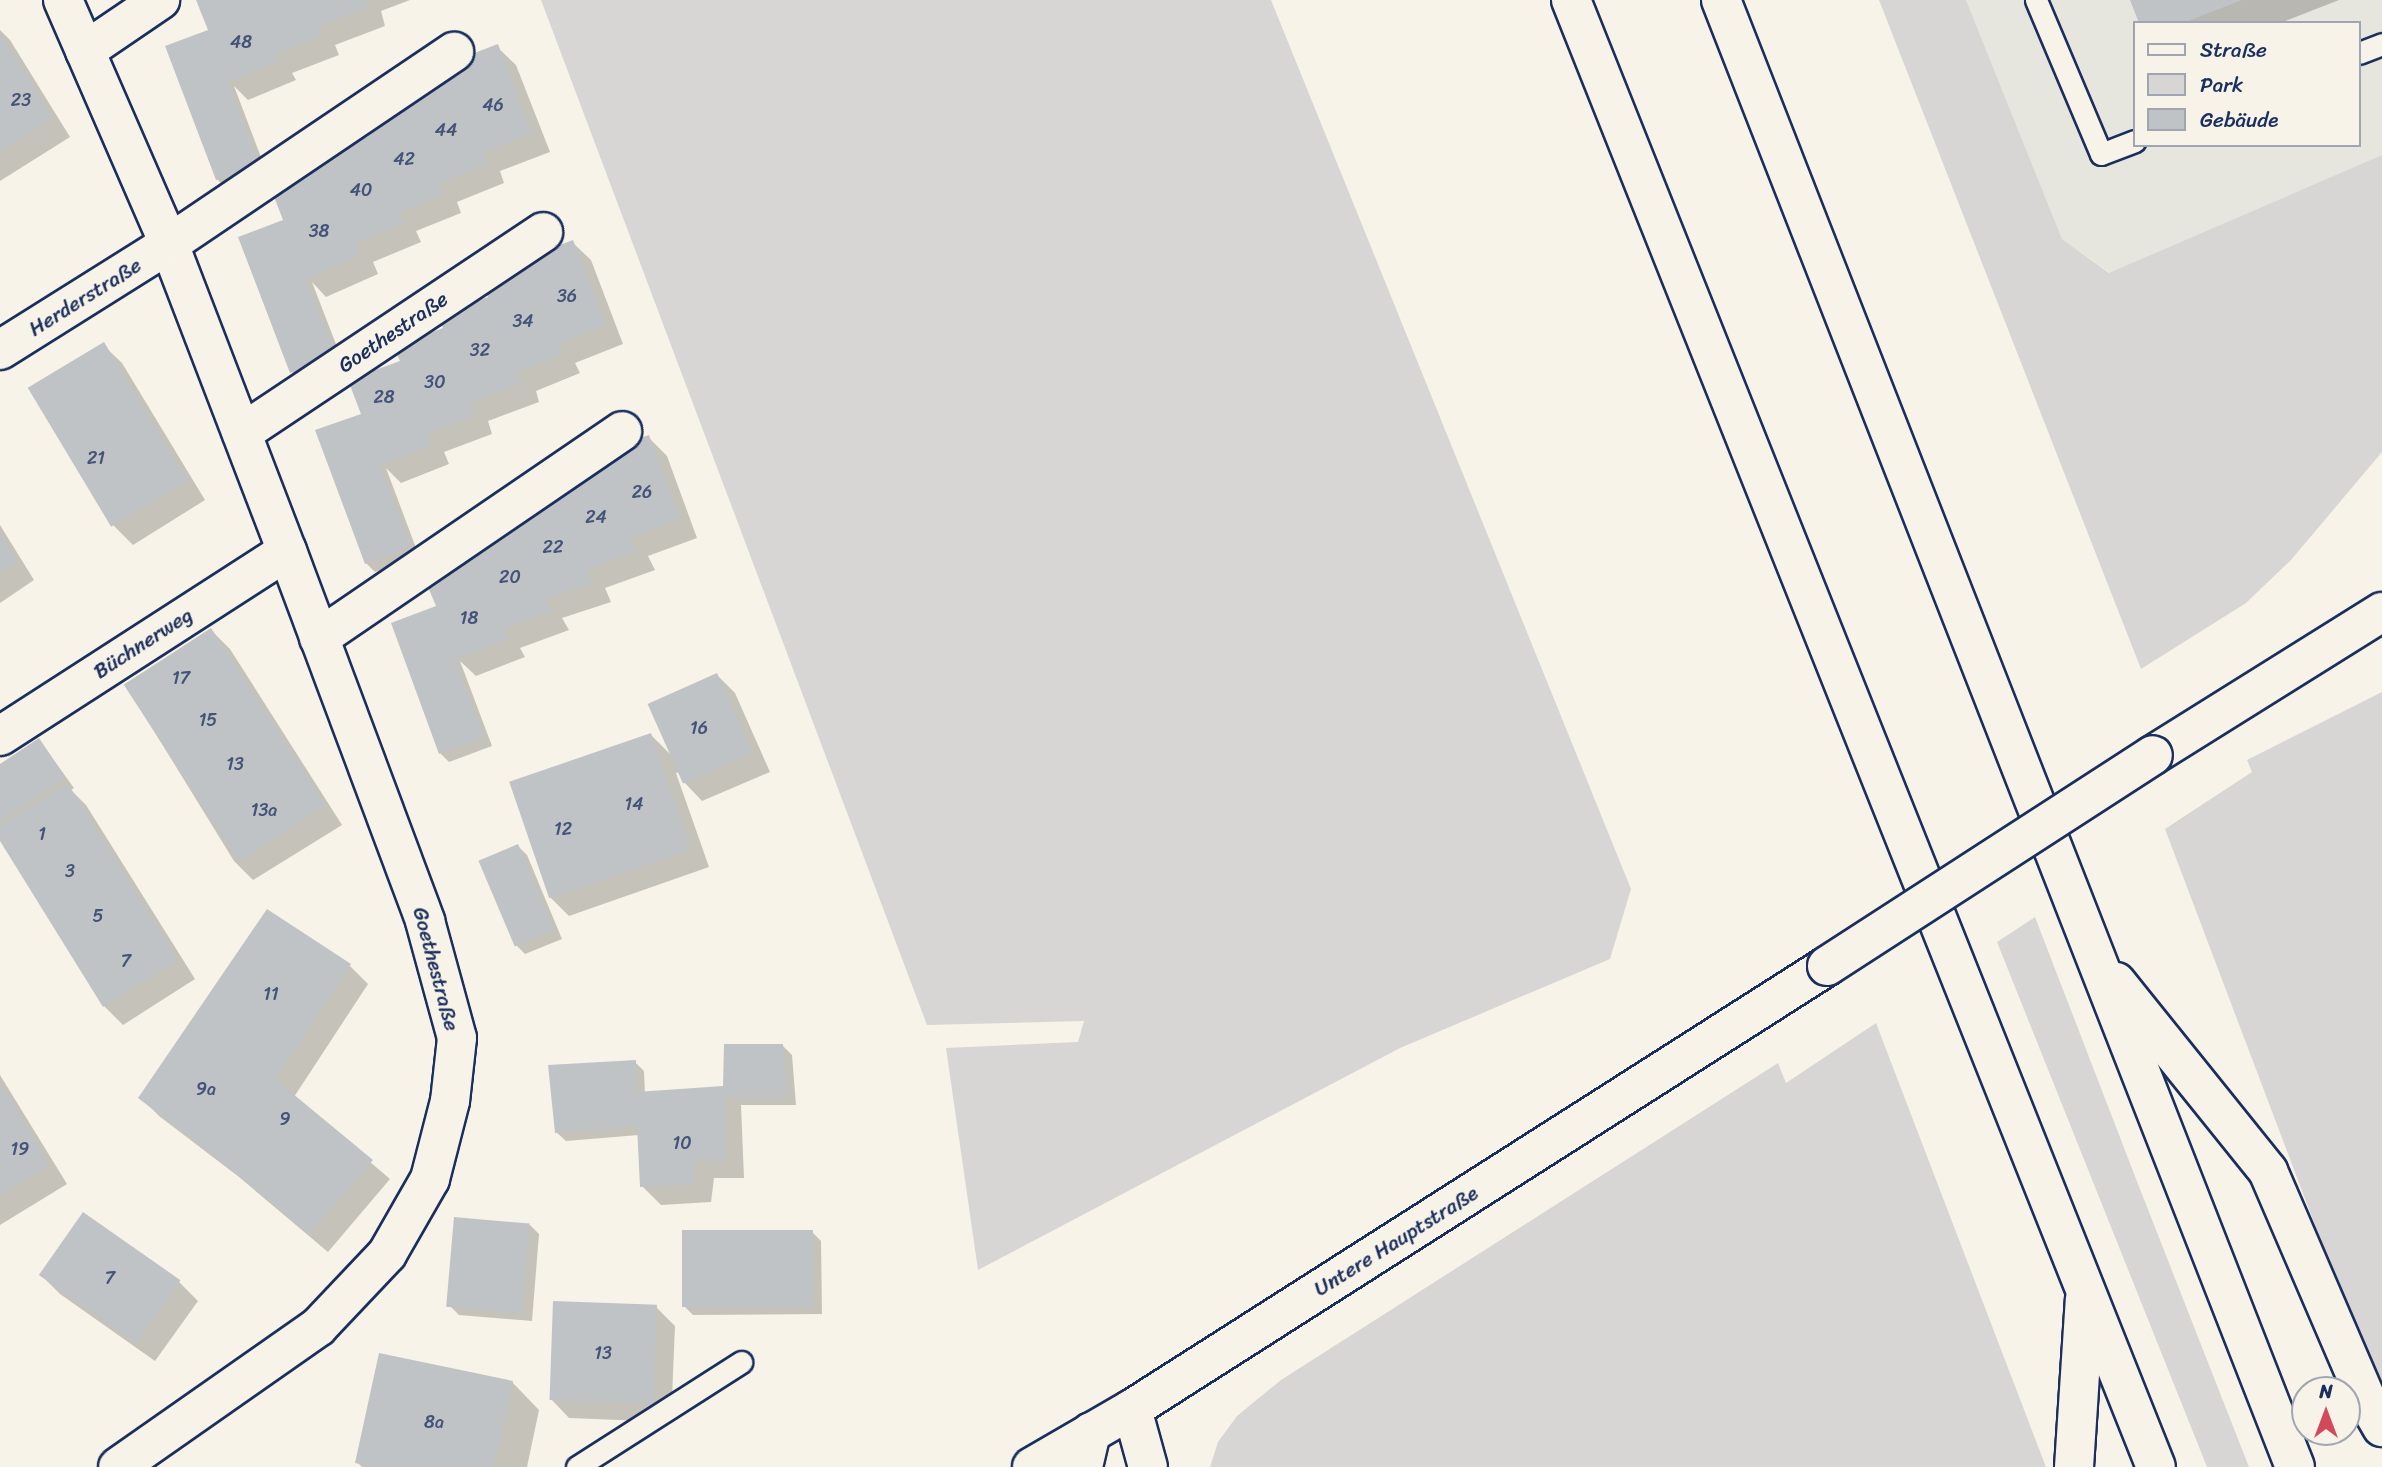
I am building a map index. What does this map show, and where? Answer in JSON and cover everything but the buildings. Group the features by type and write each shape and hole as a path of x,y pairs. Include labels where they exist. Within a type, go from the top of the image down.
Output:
{"main road":[{"name":"Goethestraße","path":"63,0 169,244 287,551 425,921 457,1038 450,1101 430,1179 387,1254 318,1327 118,1467"},
{"path":"85,51 160,0"},
{"path":"1571,0 2156,1467"},
{"path":"1721,0 2295,1467"},
{"path":"169,244 454,52"},
{"name":"Goethestraße","path":"242,433 543,232"},
{"name":"Herderstraße","path":"0,350 169,244"},
{"path":"319,638 622,431"},
{"name":"Büchnerweg","path":"0,736 287,551"},
{"name":"Untere Hauptstraße","path":"1032,1467 1087,1450 1132,1409 1757,1012 2153,755 2382,612"},
{"path":"2093,953 2268,1171 2368,1404 2382,1427"},
{"path":"2074,1467 2086,1287"},
{"path":"1132,1409 1148,1467"}],"lane":[{"path":"2036,0 2101,154 2134,141"},
{"path":"2361,52 2382,44"},
{"path":"577,1467 741,1362"}],"shaded area":[{"path":"1966,0 2382,0 2382,155 2110,273 2062,239"}],"green space":[{"path":"541,0 1271,0 1631,889 1610,959 1400,1048 978,1270 946,1048 1078,1042 1084,1021 927,1025"},
{"path":"1879,0 1966,0 2062,239 2109,273 2382,155 2382,452 2291,560 2246,603 2141,669"},
{"path":"2382,692 2382,1402 2165,829 2252,772 2247,760"},
{"path":"2035,917 2249,1467 2207,1467 1997,942"},
{"path":"1876,1023 2046,1467 1210,1467 1218,1442 1237,1416 1281,1380 1778,1063 1786,1083"}]}
